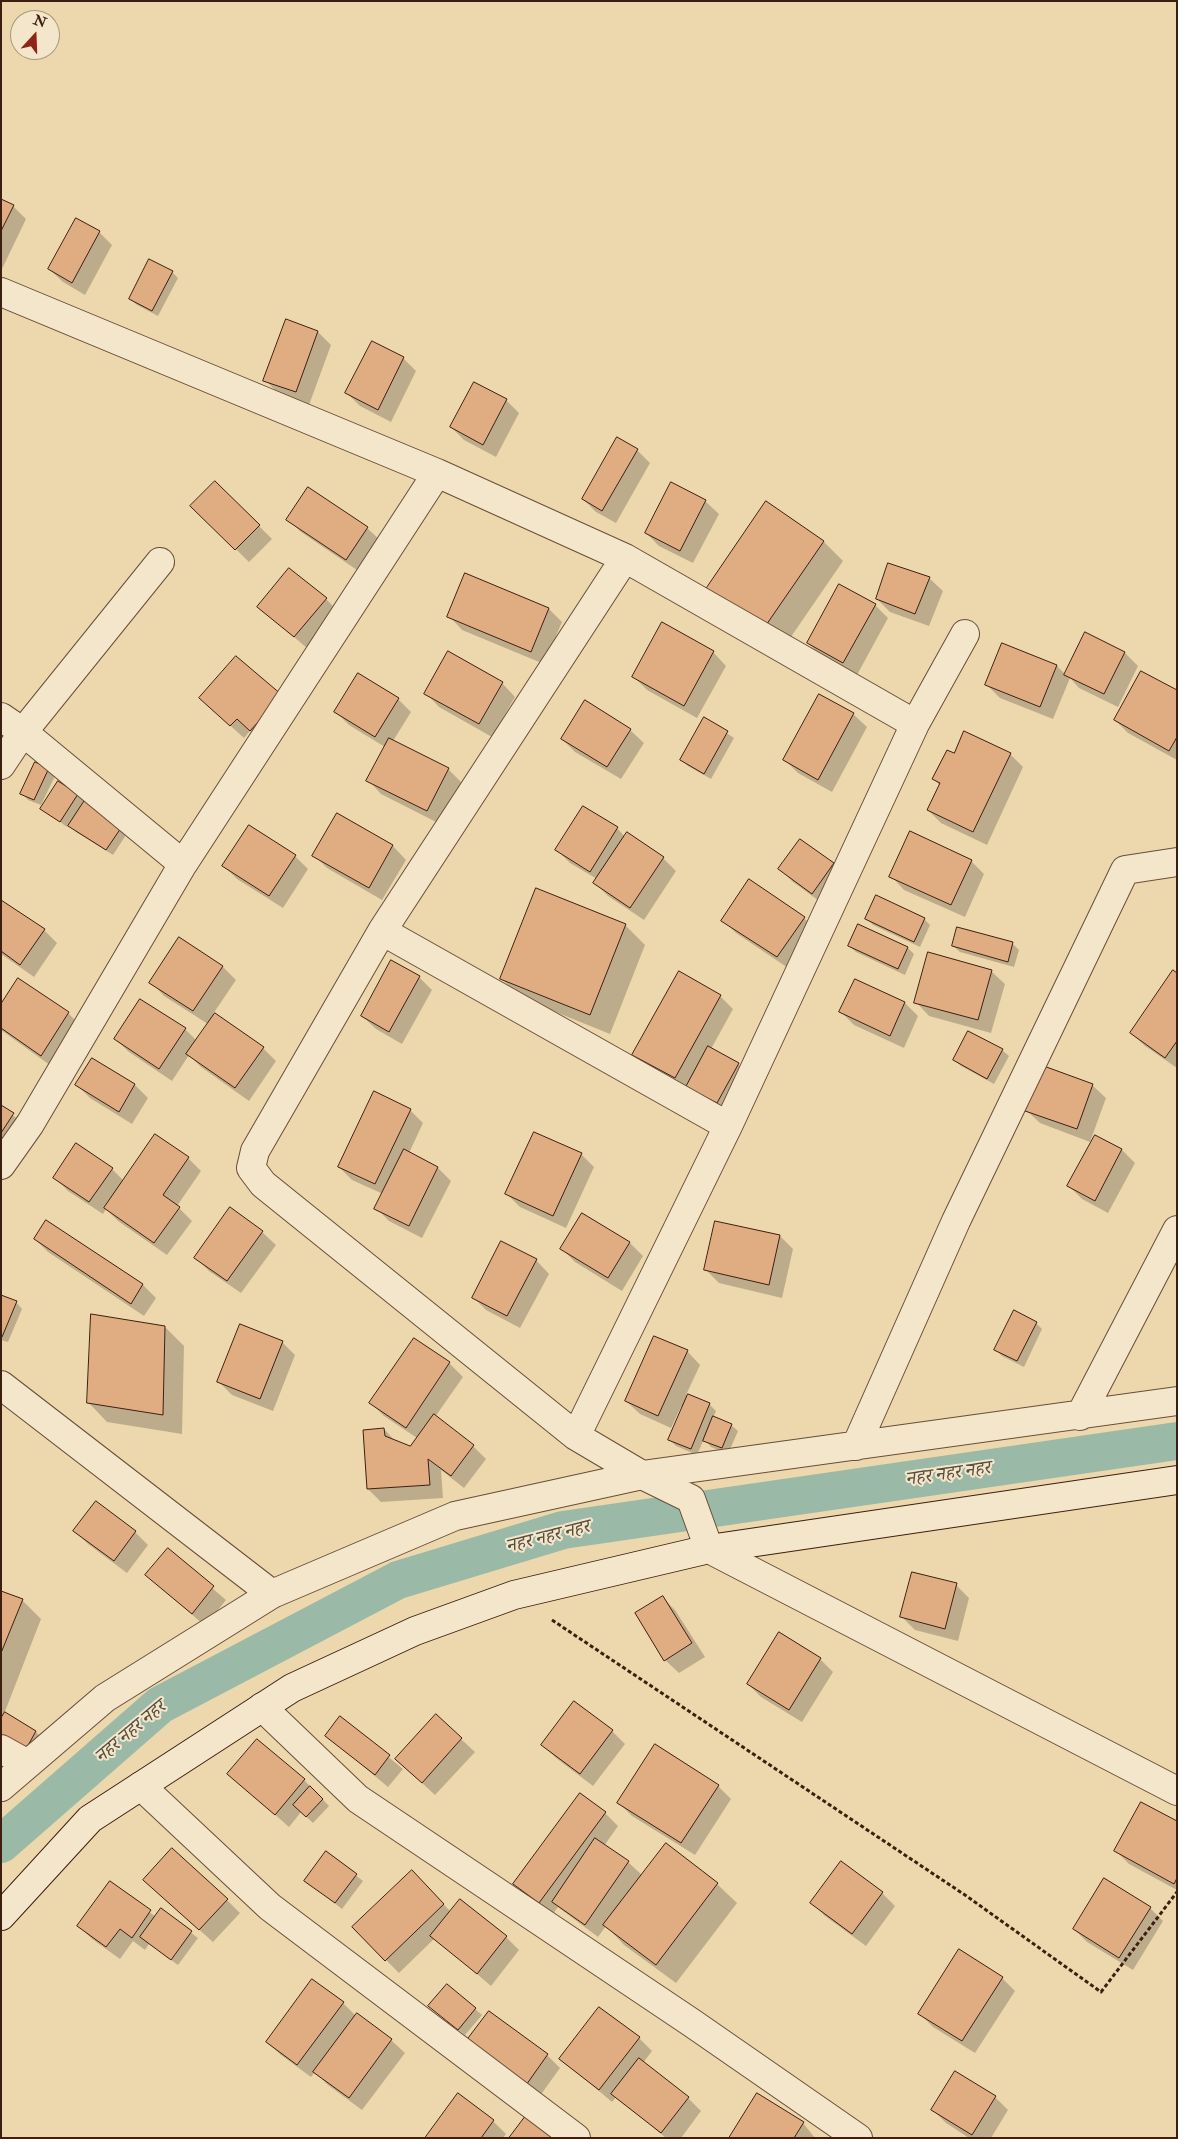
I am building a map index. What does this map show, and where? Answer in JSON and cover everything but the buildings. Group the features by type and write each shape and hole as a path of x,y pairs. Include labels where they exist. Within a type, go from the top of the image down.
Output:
{"street":[{"path":"1,292 437,473 625,558 915,724"},
{"path":"1,1165 30,1124 183,864 437,473"},
{"path":"625,558 382,931 255,1151 251,1168 264,1184 576,1436 642,1475 691,1499 709,1549 1177,1791"},
{"path":"1,765 12,724 160,562"},
{"path":"576,1436 728,1126 915,724 965,634"},
{"path":"12,724 183,864"},
{"path":"856,1446 956,1221 1125,870 1165,863 1177,883"},
{"path":"382,931 728,1126"},
{"path":"1080,1416 1177,1230"},
{"path":"1,1386 272,1594"},
{"path":"1,1787 105,1698 272,1594 455,1516 642,1475 1080,1416 1177,1401"},
{"path":"1,1916 90,1819 292,1688 415,1631 514,1594 709,1549 1177,1480"},
{"path":"262,1707 358,1800 692,2023 858,2138"},
{"path":"1,1749 28,1764"},
{"path":"141,1786 270,1907 576,2138"}],"path":[{"path":"514,1594 965,1895 1101,1992 1177,1892"}],"waterway":[{"name":"नहर नहर नहर","path":"1,1844 160,1705 398,1580 563,1530 1177,1441"}]}
